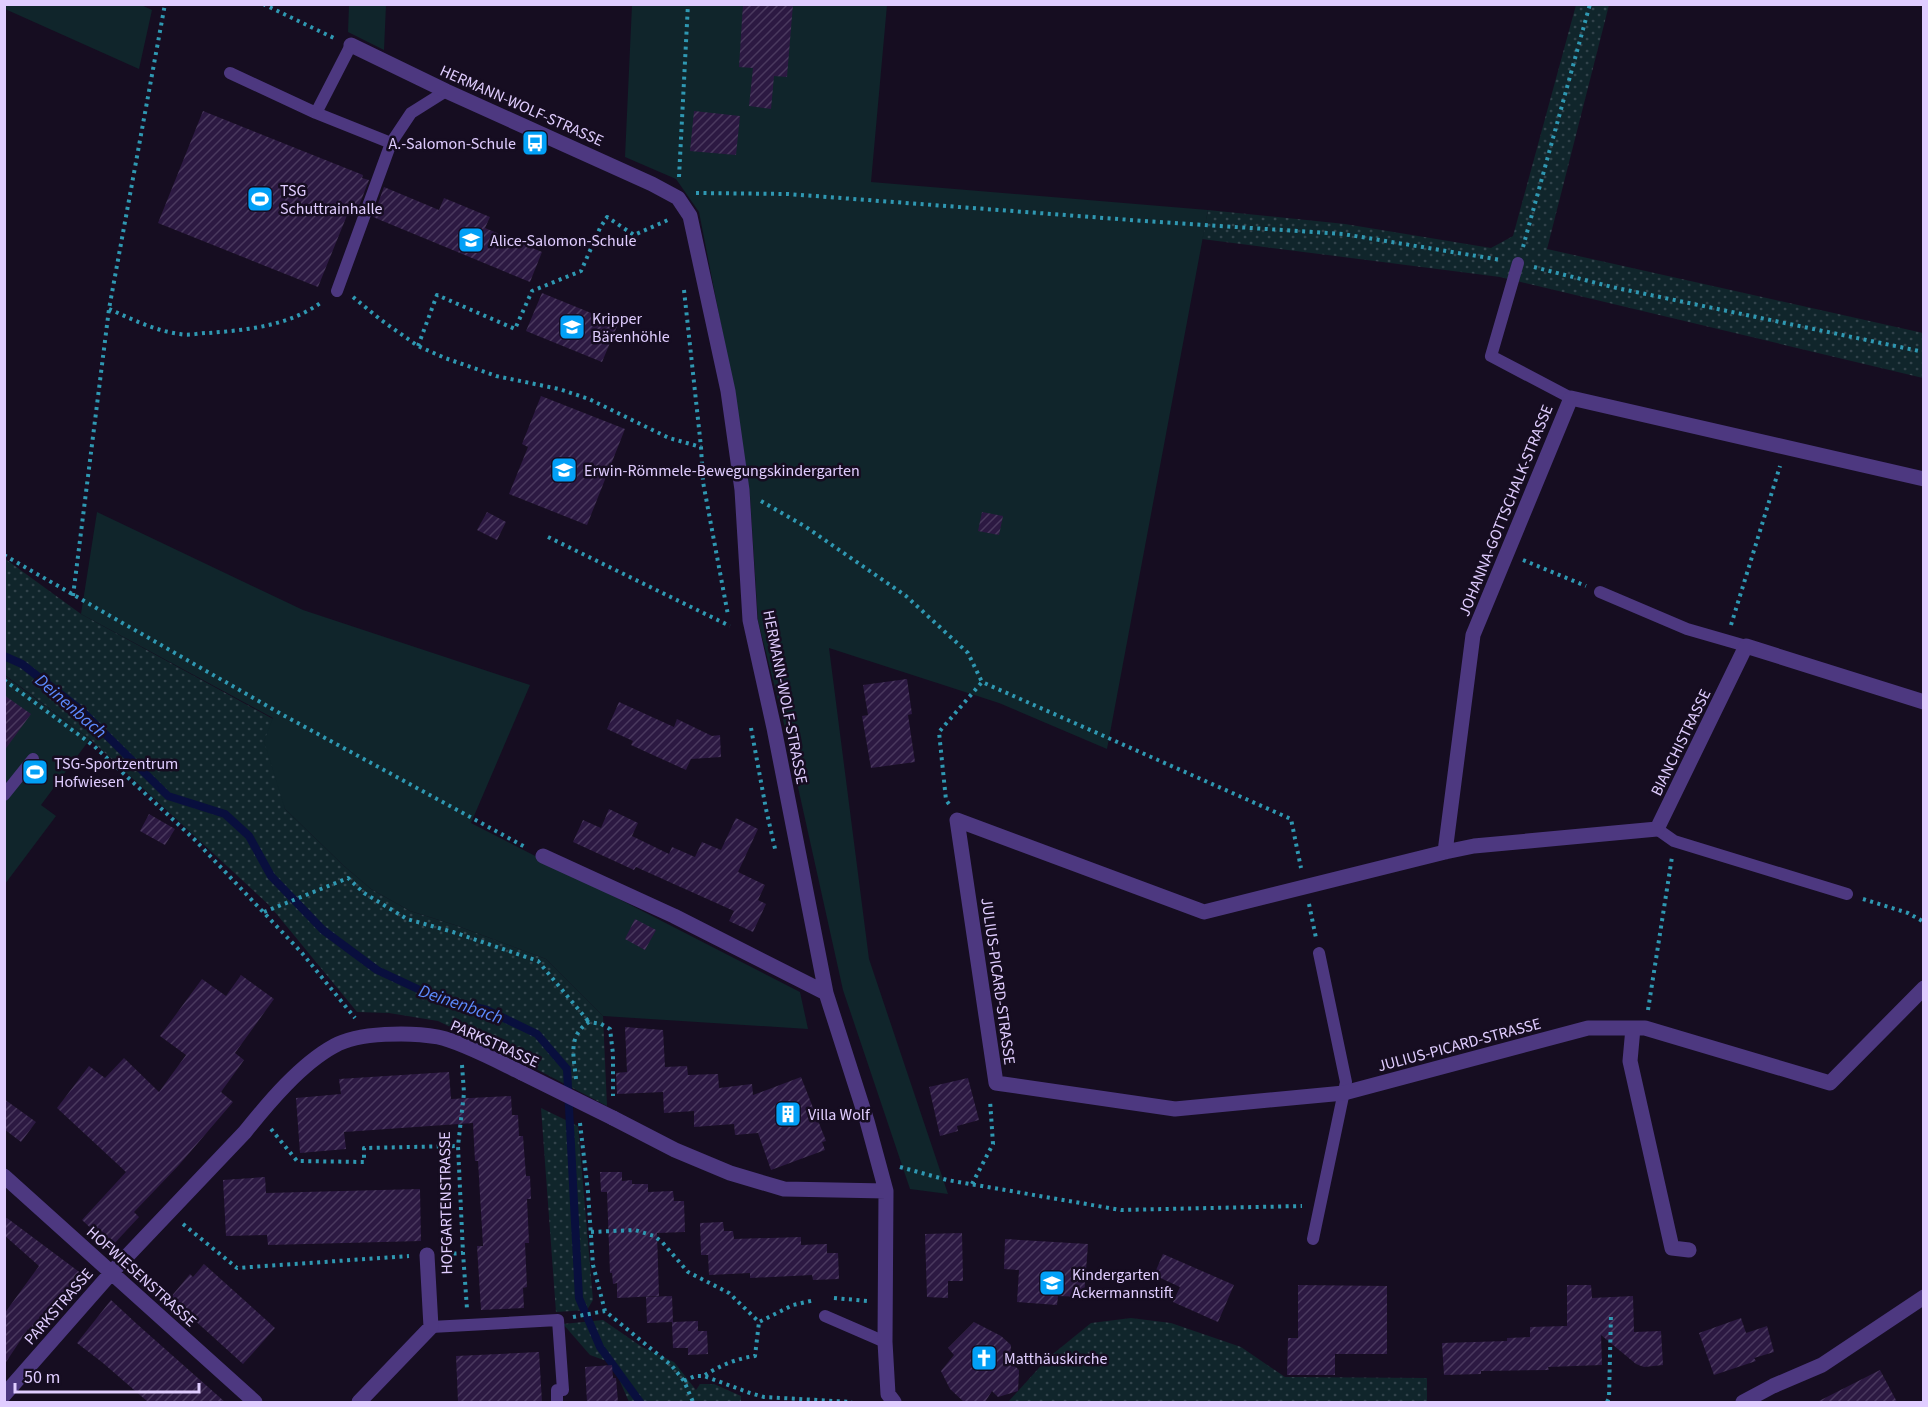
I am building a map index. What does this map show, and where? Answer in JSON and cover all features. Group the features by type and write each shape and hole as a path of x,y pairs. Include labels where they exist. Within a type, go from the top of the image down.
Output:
{"street":[{"name":"HERMANN-WOLF-STRASSE","path":"351,45 446,91 652,184 678,198 690,216 728,391 742,490 750,620 774,728 826,993 867,1120 886,1191 885,1342 888,1394 894,1402"},
{"name":"JOHANNA-GOTTSCHALK-STRASSE","path":"1445,852 1473,635 1571,398 1923,478"},
{"path":"1746,646 1923,702"},
{"name":"BIANCHISTRASSE","path":"1658,829 1746,646"},
{"path":"957,820 1204,912 1474,846 1658,829"},
{"name":"JULIUS-PICARD-STRASSE","path":"957,820 996,1083 1175,1109 1344,1093 1588,1028 1639,1028 1830,1083 1923,988"},
{"path":"543,856 674,916 826,993"},
{"path":"1639,1028 1630,1061 1672,1248 1689,1250"},
{"name":"PARKSTRASSE","path":"4,1395 112,1272 304,1068 335,1045 369,1035 403,1034 438,1037 461,1045 675,1150 730,1173 784,1189 886,1191"},
{"name":"HOFWIESENSTRASSE","path":"4,1176 255,1402"},
{"name":"HOFGARTENSTRASSE","path":"427,1255 431,1327"},
{"path":"1743,1402 1822,1365 1923,1297"},
{"path":"360,1402 431,1327"}],"lane":[{"path":"316,113 351,45"},
{"path":"230,74 316,113 391,143"},
{"path":"337,291 391,143 411,113 446,91"},
{"path":"1518,263 1491,356 1571,398"},
{"path":"1600,592 1687,628 1746,646"},
{"path":"4,795 33,759"},
{"path":"1658,829 1674,841 1847,894"},
{"path":"1313,1239 1346,1082 1319,953"},
{"path":"825,1316 885,1342"},
{"path":"431,1327 558,1320 563,1390 557,1390 557,1402"}],"path":[{"path":"73,596 110,309 165,4"},
{"path":"263,4 351,45"},
{"path":"688,4 678,198 700,191 788,194 1343,234 1518,263 1612,286 1923,352"},
{"path":"1518,263 1590,4"},
{"path":"418,346 437,295 515,329 532,291 581,272 607,217 634,235 670,219"},
{"path":"110,309 156,328 181,335 236,331 277,324 316,307 337,291 352,296 418,346 445,358 496,376 559,389 589,399 669,438 701,447"},
{"path":"1726,640 1786,448"},
{"path":"742,490 806,527 906,596 968,653 982,682 1291,819 1319,953"},
{"path":"548,537 730,626"},
{"path":"1506,553 1600,592"},
{"path":"4,555 314,732 543,856"},
{"path":"4,680 94,746 195,840 302,953 369,1035"},
{"path":"957,820 946,800 939,732 982,682"},
{"path":"1639,1028 1674,841"},
{"path":"264,912 348,878 364,893 407,919 538,961 589,1022 601,1024 610,1029 613,1054 613,1118"},
{"path":"1847,894 1908,913 1923,922"},
{"path":"576,1080 574,1040 578,1029 589,1022"},
{"name":"HOFGARTENSTRASSE","path":"461,1045 464,1092 458,1146 462,1253 468,1324"},
{"path":"972,1184 993,1144 990,1098 996,1083"},
{"path":"259,1114 297,1161 364,1162 363,1148 458,1146"},
{"path":"579,1115 588,1192 592,1265 605,1311 665,1359 684,1381 693,1402"},
{"path":"904,1168 948,1180 1121,1210 1320,1205"},
{"path":"168,1213 237,1268 462,1253"},
{"path":"591,1232 634,1230 654,1236 688,1272 729,1293 759,1322"},
{"path":"828,1298 884,1302"},
{"path":"759,1322 793,1305 816,1300"},
{"path":"558,1320 605,1311"},
{"path":"1607,1402 1609,1398 1611,1314"},
{"path":"704,1376 716,1368 755,1356 759,1322"},
{"path":"684,1381 695,1376 704,1376 764,1397 852,1402"}],"shaded area":[{"path":"5,4 139,4 152,10 139,69 5,9"},
{"path":"349,5 386,5 384,50 348,32"},
{"path":"632,5 887,5 871,182 1208,210 1107,749 999,703 829,648 869,959 948,1194 910,1189 843,990 784,724 758,621 750,496 734,392 699,212 676,179 625,157"},
{"path":"1576,5 1609,5 1547,249 1923,333 1923,378 1500,277 1202,239 1208,210 1345,224 1491,248 1513,236"},
{"path":"97,512 303,610 530,685 471,823 800,992 808,1029 603,1016 546,959 410,911 371,889 285,809 264,741 273,718 81,614"},
{"path":"4,558 81,614 273,719 285,809 371,889 410,911 546,959 603,1016 607,1106 438,1021 389,1013 357,1012 270,906 90,739 5,675"},
{"name":"TSG-Sportzentrum Hofwiesen","path":"4,675 90,739 41,805 56,816 5,884"},
{"path":"541,1108 578,1126 593,1300 587,1310 556,1312"},
{"path":"1131,1318 1171,1323 1241,1347 1285,1377 1427,1378 1427,1402 1008,1402 1048,1358 1091,1323"},
{"path":"603,1320 642,1347 674,1362 696,1390 700,1384 714,1384 741,1396 741,1402 629,1402 612,1363 590,1355 563,1324"}],"building":[{"path":"743,4 793,4 787,77 774,76 771,109 749,106 753,68 739,67"},
{"name":"TSG Schuttrainhalle","path":"203,111 363,175 362,178 369,180 357,211 350,208 318,287 158,223"},
{"path":"694,111 740,116 736,155 690,151"},
{"name":"Alice-Salomon-Schule","path":"384,187 439,210 444,198 490,217 485,228 542,252 530,282 373,217"},
{"name":"Kripper Bärenhöhle","path":"542,293 618,324 602,362 526,331"},
{"name":"Erwin-Römmele-Bewegungskindergarten","path":"541,396 625,429 587,525 509,494 528,447 522,444"},
{"path":"487,512 506,522 497,540 477,530"},
{"path":"982,512 1003,516 999,535 978,531"},
{"path":"907,679 912,714 908,715 915,762 871,768 862,716 868,715 863,685"},
{"path":"4,695 31,714 4,751"},
{"path":"619,702 674,727 677,719 712,736 720,735 721,757 691,759 686,770 631,745 633,741 607,729"},
{"path":"609,809 638,823 632,836 669,854 672,847 695,857 702,842 721,850 736,818 758,829 738,872 765,885 758,900 766,904 753,932 729,921 734,911 636,867 634,870 573,842 583,820 601,828"},
{"path":"149,814 175,829 165,845 140,831"},
{"path":"635,919 656,930 645,950 625,939"},
{"path":"241,975 274,999 235,1053 244,1060 221,1092 233,1102 179,1165 134,1212 139,1217 111,1247 82,1220 126,1172 57,1108 89,1066 105,1078 124,1058 159,1092 186,1055 160,1036 202,979 226,996"},
{"path":"625,1027 663,1030 665,1067 687,1066 688,1075 718,1074 719,1088 752,1084 753,1095 801,1077 826,1141 822,1142 825,1150 771,1170 758,1133 735,1135 734,1124 694,1127 694,1111 664,1113 663,1092 617,1094 616,1073 627,1072"},
{"path":"449,1072 451,1099 511,1096 512,1115 518,1115 519,1136 523,1136 526,1176 530,1176 531,1199 527,1199 529,1243 525,1243 527,1287 523,1288 524,1308 481,1310 477,1246 483,1246 478,1161 475,1161 473,1123 344,1132 346,1149 300,1153 296,1098 341,1094 339,1079"},
{"path":"968,1078 979,1120 957,1126 958,1131 940,1136 929,1087"},
{"path":"4,1099 36,1122 21,1142 4,1129"},
{"path":"600,1172 622,1172 622,1181 632,1180 632,1184 648,1184 648,1192 673,1191 674,1201 684,1201 685,1232 657,1233 659,1296 617,1298 617,1283 613,1284 612,1273 610,1273 607,1192 601,1192"},
{"path":"265,1177 266,1193 420,1189 421,1241 268,1245 267,1235 226,1236 223,1180"},
{"path":"7,1218 82,1274 36,1336 28,1329 4,1365 4,1314 39,1266 4,1235 4,1221"},
{"path":"723,1222 724,1231 733,1231 734,1239 801,1237 801,1245 827,1244 827,1253 838,1253 839,1279 813,1280 812,1275 750,1278 750,1273 709,1275 708,1255 701,1255 700,1223"},
{"path":"962,1233 963,1281 948,1281 948,1298 927,1297 925,1234"},
{"name":"Kindergarten Ackermannstift","path":"1005,1239 1088,1244 1084,1297 1058,1296 1057,1305 1017,1302 1019,1270 1004,1269"},
{"path":"1163,1254 1234,1285 1218,1322 1173,1302 1180,1287 1154,1275"},
{"path":"204,1264 275,1328 243,1364 170,1298 190,1274 193,1277"},
{"path":"1298,1285 1387,1286 1387,1354 1335,1354 1335,1375 1287,1375 1288,1338 1298,1338"},
{"path":"1567,1285 1591,1285 1592,1298 1633,1296 1634,1332 1661,1331 1663,1365 1644,1367 1636,1364 1601,1335 1602,1365 1444,1375 1442,1343 1507,1341 1507,1338 1530,1337 1530,1327 1567,1326"},
{"path":"672,1296 673,1322 698,1321 698,1331 707,1331 708,1354 688,1355 688,1348 673,1348 672,1322 647,1323 646,1297"},
{"path":"111,1300 225,1402 148,1402 77,1343"},
{"path":"1741,1318 1746,1333 1767,1326 1774,1352 1754,1358 1756,1361 1714,1375 1699,1333"},
{"name":"Matthäuskirche","path":"974,1322 1001,1336 1011,1345 1010,1362 1019,1370 1018,1391 998,1397 992,1391 985,1402 964,1402 950,1389 941,1371 954,1355 948,1348"},
{"path":"539,1352 542,1402 458,1402 456,1356"},
{"path":"612,1365 613,1378 616,1378 618,1402 587,1402 585,1367"},
{"path":"1880,1370 1897,1402 1817,1402"}],"waterway":[{"name":"Deinenbach","path":"4,656 22,664 82,711 168,796 225,814 249,836 271,876 323,930 377,970 437,998 487,1010 537,1034 567,1069 579,1298 600,1347 640,1402"}],"place":[{"name":"A.-Salomon-Schule","path":"535,143"},
{"name":"TSG Schuttrainhalle","path":"260,199"},
{"name":"Alice-Salomon-Schule","path":"471,240"},
{"name":"Kripper Bärenhöhle","path":"572,327"},
{"name":"Erwin-Römmele-Bewegungskindergarten","path":"564,470"},
{"name":"TSG-Sportzentrum Hofwiesen","path":"35,772"},
{"name":"Villa Wolf","path":"788,1114"},
{"name":"Kindergarten Ackermannstift","path":"1052,1283"},
{"name":"Matthäuskirche","path":"984,1358"}]}
